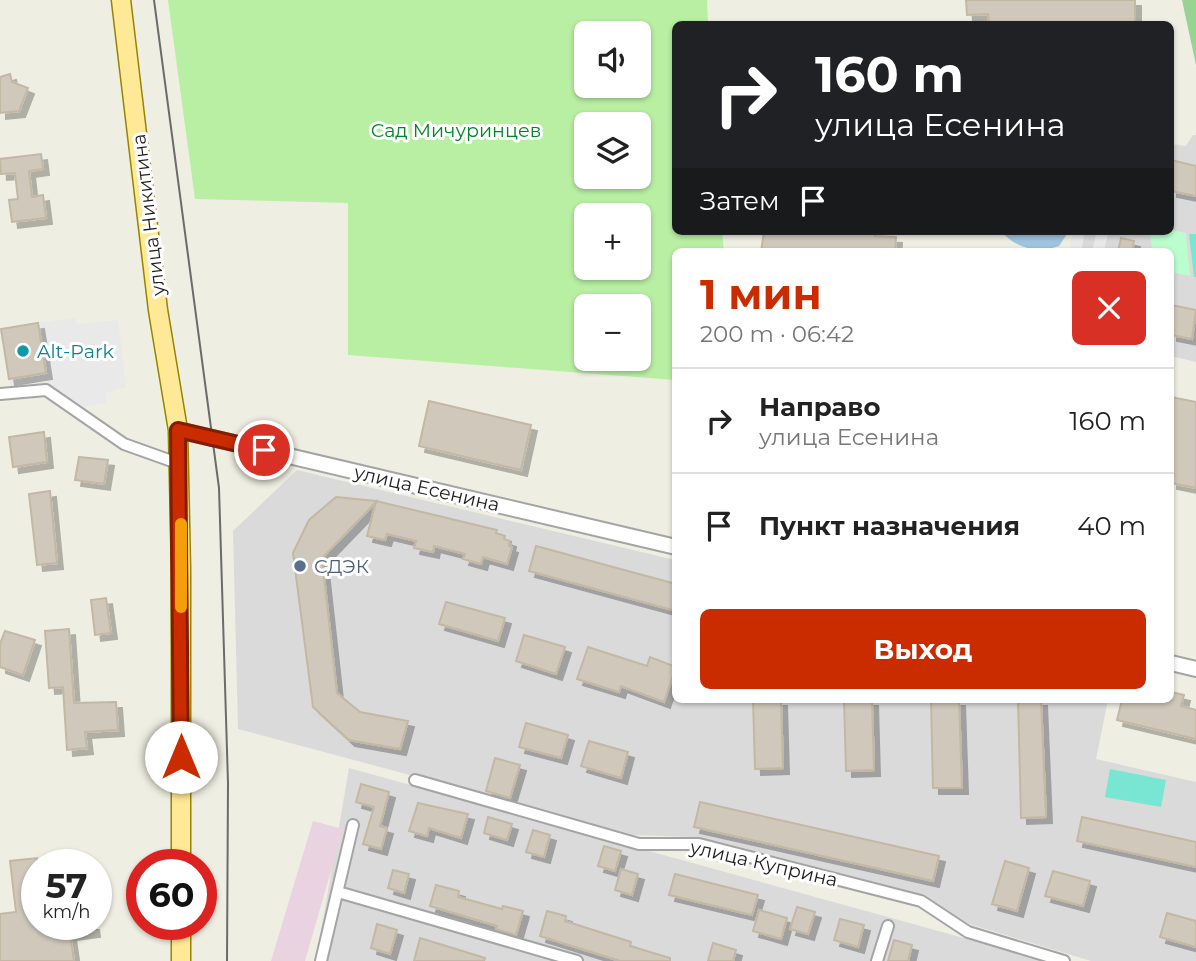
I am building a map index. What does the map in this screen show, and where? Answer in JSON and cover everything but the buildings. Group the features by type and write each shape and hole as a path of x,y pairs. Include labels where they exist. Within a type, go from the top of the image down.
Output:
{"main road":[{"name":"улица Никитина","path":"121,0 159,310 178,430 181,849"},
{"path":"181,940 181,961"}],"street":[{"path":"0,394 46,390 124,444 180,464"},
{"name":"улица Есенина","path":"178,430 672,546"},
{"path":"1174,664 1196,669"},
{"name":"улица Куприна","path":"415,780 639,844 699,844 921,901 968,932 1064,961"},
{"path":"321,961 353,825"},
{"path":"338,892 577,961"},
{"path":"877,961 888,926"}],"shaded area":[{"path":"1193,135 1196,135 1196,362 1174,357 1174,248 1071,248 1072,235 1174,235 1174,144 1186,146"},
{"path":"1189,234 1196,234 1196,277 1194,277"},
{"path":"1005,235 1066,235 1059,246 1051,248 1027,248"},
{"path":"1072,235 1084,235 1082,248 1071,248"},
{"path":"1096,235 1108,235 1105,248 1093,248"},
{"path":"75,318 77,324 118,320 126,387 105,393 107,403 60,410 57,394 12,400 9,379 46,373 38,323"},
{"path":"297,470 672,559 672,703 1107,703 1096,759 1196,782 1196,961 1091,961 969,924 919,894 691,837 634,835 238,729 233,531"},
{"path":"349,768 1047,961 316,961"},
{"path":"1110,769 1166,780 1161,807 1105,797"},
{"path":"313,821 343,829 305,961 271,961"}],"green space":[{"name":"Сад Мичуринцев","path":"168,0 707,0 708,21 672,21 672,235 722,235 724,248 672,248 672,380 348,355 348,203 195,199"},
{"path":"1182,0 1196,0 1196,65"},
{"path":"1174,231 1186,233 1190,276 1174,273 1174,248 1152,248 1150,235 1174,235"}],"tram line":[{"path":"154,0 219,488 228,783 227,961"}],"slow traffic":[{"path":"181,524 181,607"}],"place":[{"name":"Alt-Park","path":"23,351"},
{"name":"СДЭК","path":"300,566"}],"route":[{"path":"181,757 178,430 264,450"}]}
